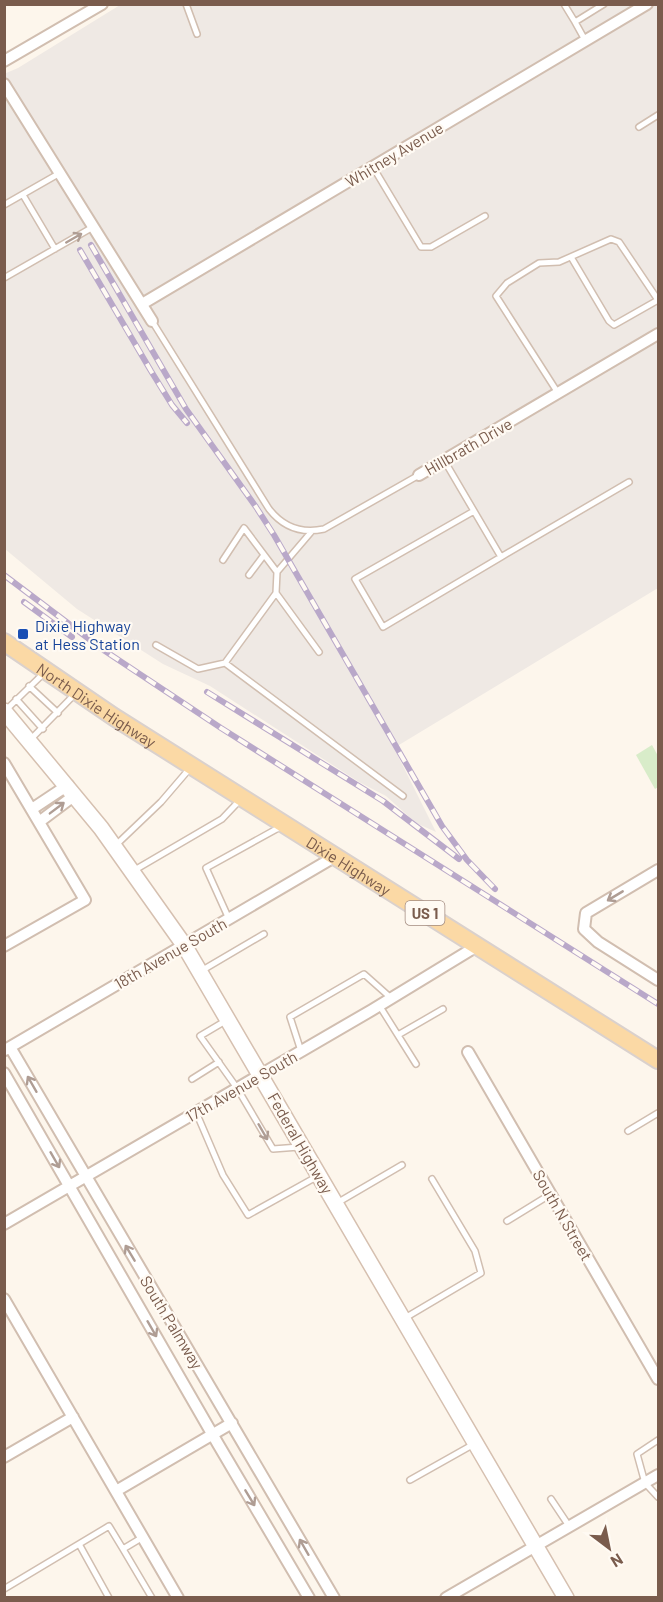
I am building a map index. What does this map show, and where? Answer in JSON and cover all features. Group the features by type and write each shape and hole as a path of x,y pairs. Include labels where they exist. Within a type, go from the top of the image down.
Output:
{"main road":[{"name":"North Dixie Highway","path":"4,642 76,693 192,766"},
{"name":"Federal Highway","path":"5,711 115,846 184,945 566,1598"},
{"name":"Dixie Highway","path":"192,766 658,1060"}],"street":[{"path":"4,61 102,4"},
{"name":"Whitney Avenue","path":"142,304 647,4"},
{"path":"4,84 152,321"},
{"name":"Hillbrath Drive","path":"419,475 658,334"},
{"path":"4,946 85,900 5,764"},
{"path":"32,809 71,790"},
{"path":"39,822 71,790"},
{"name":"18th Avenue South","path":"7,1049 336,856"},
{"path":"658,870 586,913 584,929 598,942 658,980"},
{"name":"17th Avenue South","path":"4,1224 86,1178 477,946"},
{"name":"South Palmway","path":"7,1049 232,1423 334,1598"},
{"name":"South N Street","path":"468,1052 658,1379"},
{"name":"South Palmway","path":"4,1073 212,1435 309,1598"},
{"path":"4,1299 178,1598"},
{"path":"4,1457 73,1417"},
{"path":"116,1491 232,1423"},
{"path":"446,1598 658,1475"}],"lane":[{"path":"186,4 197,34"},
{"path":"564,4 585,41"},
{"path":"575,22 604,4"},
{"path":"639,127 658,115"},
{"path":"373,167 421,246 431,247 485,216"},
{"path":"4,205 60,173"},
{"path":"22,195 55,249"},
{"path":"4,278 93,227"},
{"path":"558,393 496,296 507,283 539,263 559,262 611,239 619,242 658,300 614,325 609,321 571,257"},
{"path":"152,321 274,516 289,527 312,531"},
{"path":"444,460 501,557"},
{"name":"Hillbrath Drive","path":"312,531 333,525 419,475"},
{"path":"474,511 355,579 383,627 629,482"},
{"path":"223,560 244,528 277,572"},
{"path":"156,645 198,669 225,663 276,593 277,572 312,531"},
{"path":"249,575 264,555"},
{"path":"276,593 319,652"},
{"path":"225,663 404,796"},
{"path":"5,711 46,672"},
{"path":"29,686 58,712"},
{"path":"30,740 76,693"},
{"path":"16,699 43,729"},
{"path":"115,846 161,802 192,766"},
{"path":"133,871 222,819 242,798"},
{"path":"229,919 206,868 285,824"},
{"path":"200,972 264,934"},
{"path":"302,1051 290,1017 364,974 391,998"},
{"path":"379,1005 416,1064"},
{"path":"398,1035 443,1009"},
{"path":"228,1020 200,1036 237,1088 273,1149 303,1146"},
{"path":"192,1079 219,1062"},
{"path":"196,1112 224,1175 248,1215 319,1175"},
{"path":"628,1131 658,1113"},
{"path":"336,1203 402,1165"},
{"path":"403,1318 481,1273 475,1251 432,1179"},
{"path":"507,1221 551,1194"},
{"path":"658,1440 637,1454 645,1483 658,1497"},
{"path":"410,1480 476,1443"},
{"path":"551,1499 568,1526"},
{"path":"4,1589 109,1526 152,1598"},
{"path":"123,1549 143,1537"},
{"path":"79,1544 110,1598"}],"shaded area":[{"path":"120,5 658,5 658,588 394,748 436,832 416,823 386,796 359,782 210,686 163,664 77,609 5,549 4,74 18,68"}],"green space":[{"path":"652,745 658,756 658,787 655,789 636,755"}],"railway":[{"path":"91,245 186,409 274,535 442,826 467,860 495,889"},
{"path":"80,250 172,405 187,423"},
{"path":"4,575 105,651 221,728 658,1004"},
{"path":"24,602 72,637"},
{"path":"207,692 383,801 459,859"}],"place":[{"name":"Dixie Highway at Hess Station","path":"23,634"}]}
